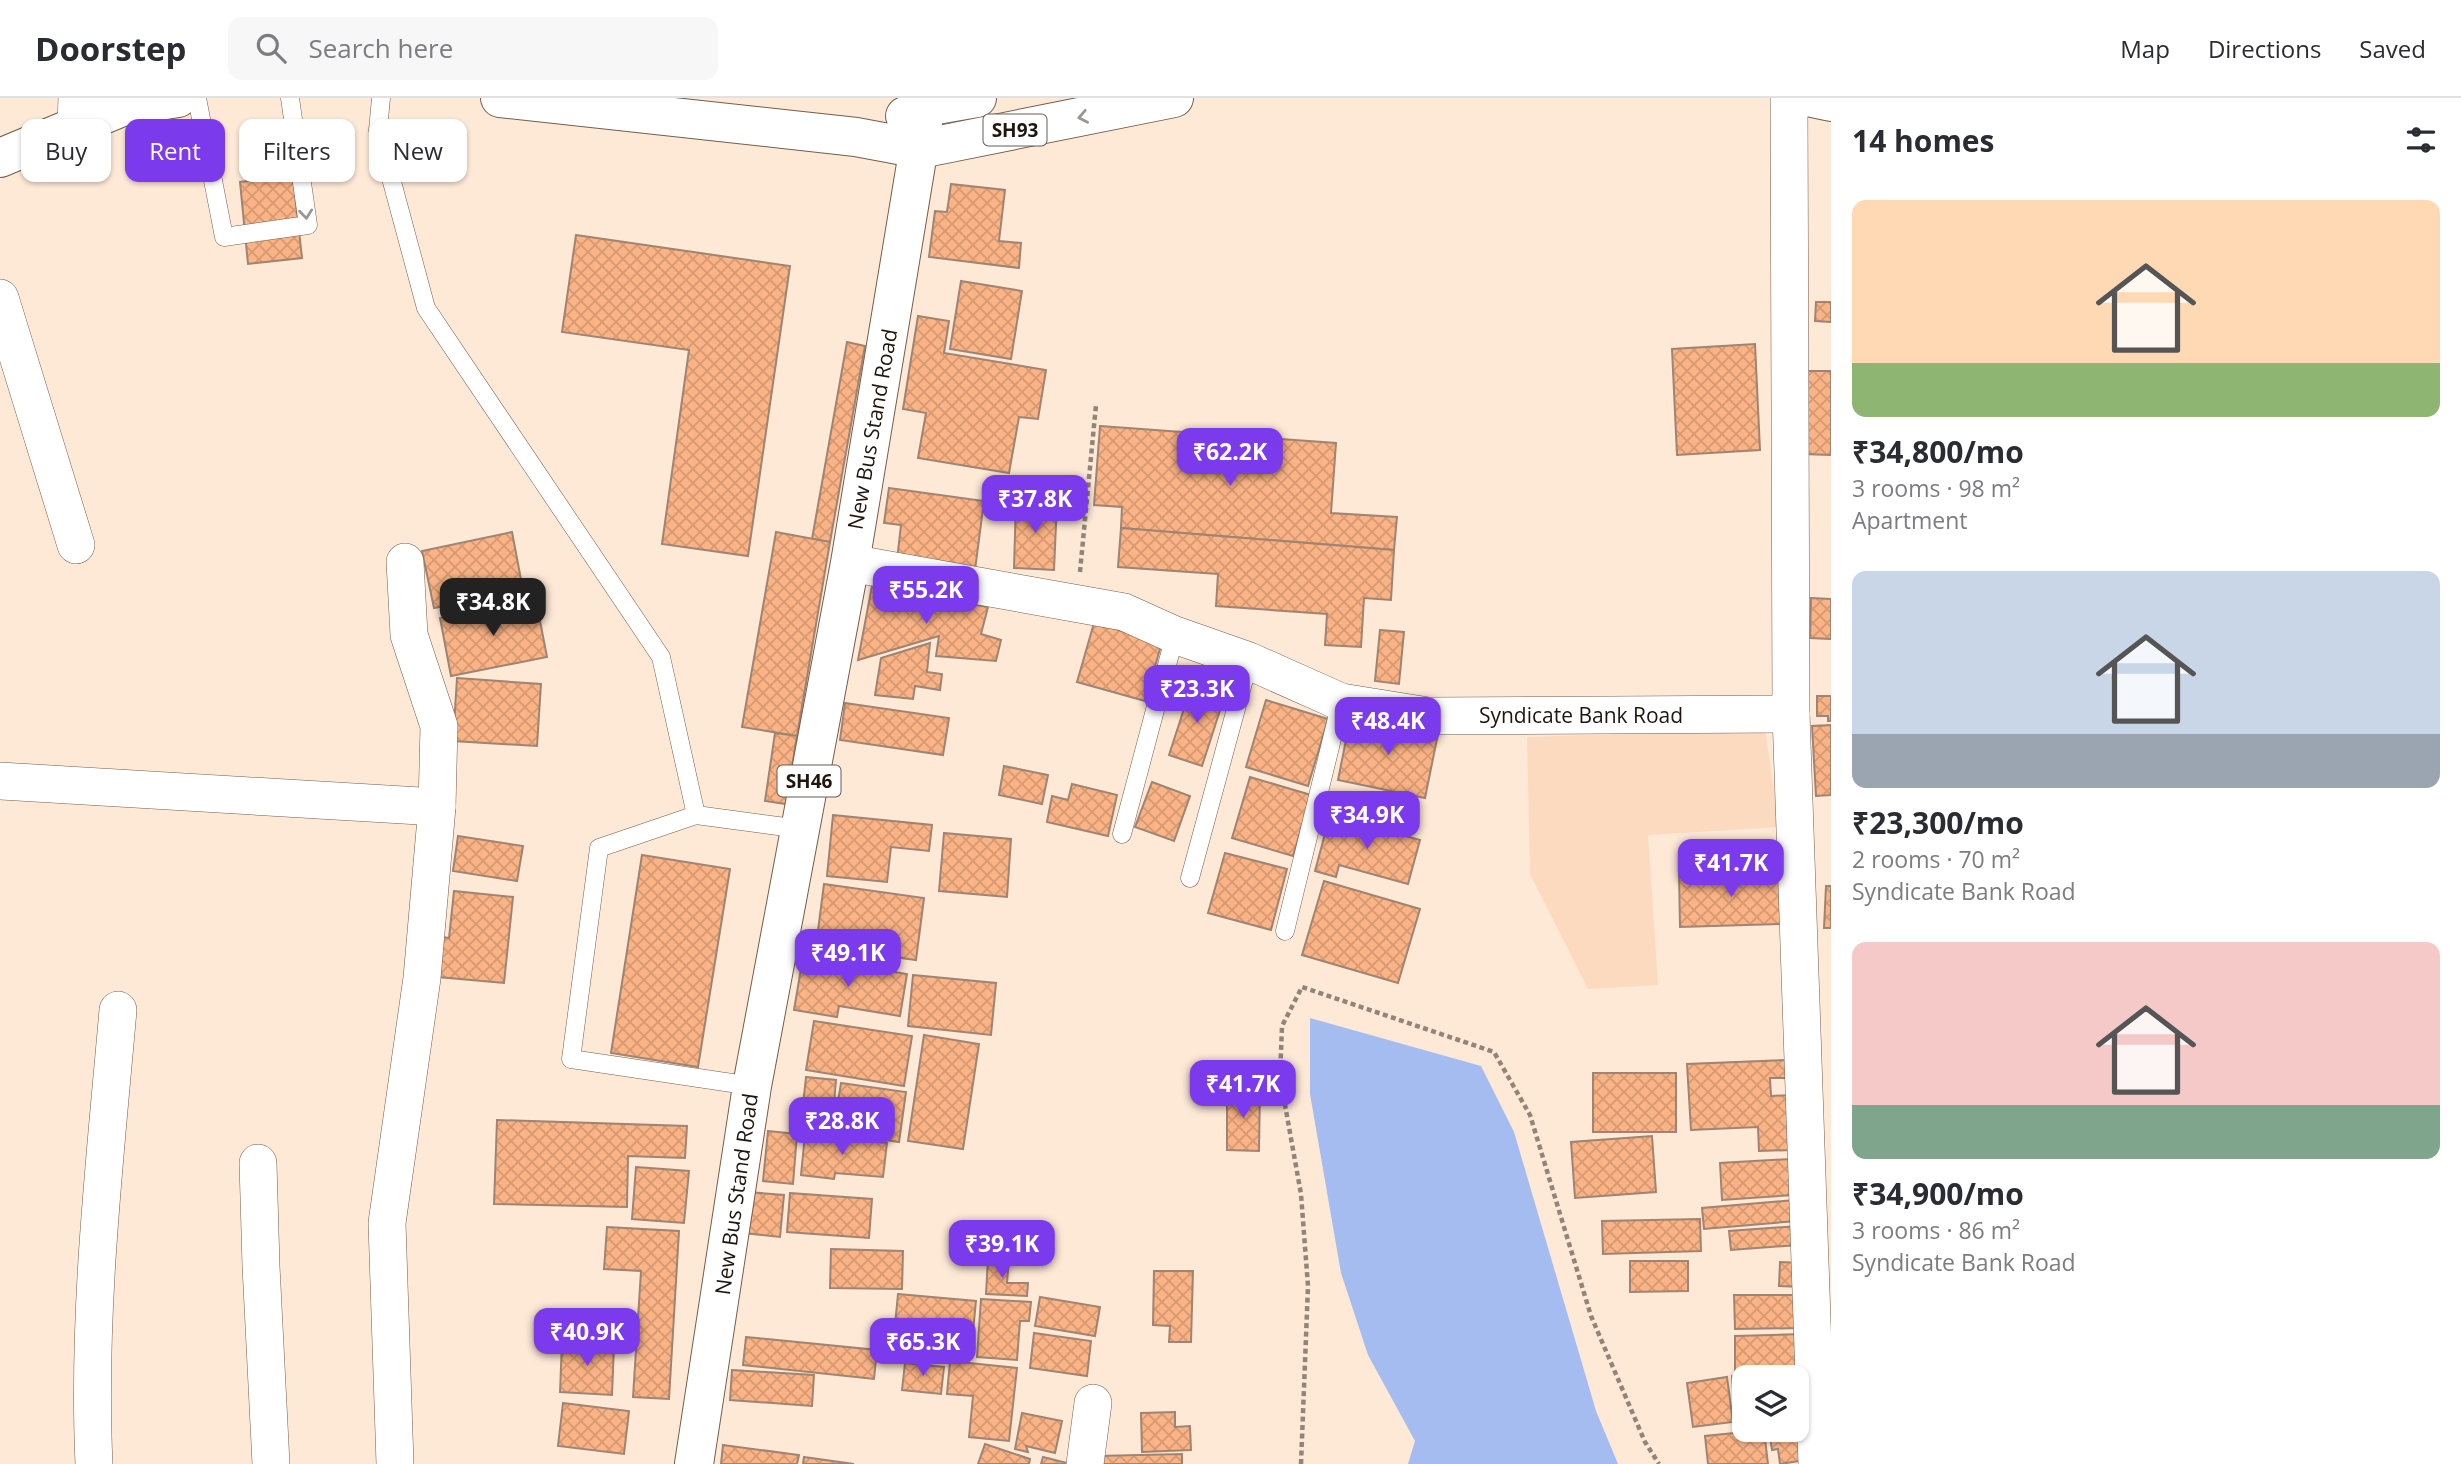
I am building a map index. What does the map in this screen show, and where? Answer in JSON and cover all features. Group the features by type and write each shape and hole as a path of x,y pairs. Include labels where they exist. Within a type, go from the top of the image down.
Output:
{"main road":[{"path":"0,158 76,111 178,98"},
{"name":"SH93","path":"500,98 639,105 920,149 1174,98"},
{"name":"SH93","path":"856,137 926,102 977,98"},
{"path":"1812,98 1831,102"},
{"name":"New Bus Stand Road","path":"694,1464 752,1086 850,563 926,102"}],"street":[{"path":"1789,98 1791,713 1817,1464"},
{"path":"0,298 76,545"},
{"path":"395,1464 387,1223 422,978 437,807 439,726 409,635 405,562"},
{"name":"Syndicate Bank Road","path":"850,563 1124,612 1175,635 1249,661 1341,702 1428,716 1791,713"},
{"path":"0,781 437,807"},
{"path":"94,1464 92,1417 98,1245 118,1010"},
{"path":"258,1163 271,1464"},
{"path":"1085,1464 1093,1403"}],"lane":[{"path":"197,98 224,237 308,225 290,98"},
{"path":"381,98 378,130 426,308 661,657 696,815"},
{"path":"1122,834 1175,635"},
{"path":"1189,878 1249,661"},
{"path":"1285,931 1341,702"},
{"path":"752,1086 571,1059 600,848 696,815 800,829"}],"path":[{"path":"1077,604 1096,405"},
{"path":"1301,1464 1308,1286 1301,1194 1280,1077 1282,1026 1302,987 1494,1052 1530,1115 1591,1316 1645,1441 1659,1464"}],"shaded area":[{"path":"1765,729 1779,827 1648,835 1658,985 1588,989 1530,874 1527,737"}],"water":[{"path":"1310,1018 1481,1066 1514,1132 1596,1411 1618,1464 1408,1464 1415,1441 1368,1355 1341,1273 1310,1094"}],"building":[{"path":"240,182 294,182 302,258 248,264"},
{"path":"951,184 1005,190 999,241 1021,243 1019,268 929,257 935,211 947,212"},
{"path":"576,235 790,266 748,556 662,544 689,350 562,332"},
{"path":"961,281 1022,291 1011,359 950,349"},
{"path":"1816,302 1831,302 1831,322 1815,321"},
{"path":"918,316 949,321 944,353 1046,370 1038,419 1019,417 1009,473 918,458 926,413 903,409"},
{"path":"847,342 865,346 830,542 812,539"},
{"path":"1755,344 1760,450 1677,455 1672,349"},
{"path":"1805,371 1831,371 1831,455 1803,454"},
{"path":"1100,426 1336,443 1331,513 1397,517 1394,550 1121,528 1122,507 1094,505"},
{"path":"889,488 984,501 975,570 897,560 901,525 884,523"},
{"path":"1016,501 1057,503 1054,570 1014,568"},
{"path":"1121,528 1394,550 1391,600 1364,598 1361,647 1325,645 1327,614 1216,606 1218,574 1118,567"},
{"path":"512,532 523,590 434,608 422,551"},
{"path":"776,532 830,542 797,736 742,727"},
{"path":"872,586 988,607 981,634 1001,640 996,661 936,656 939,636 858,660"},
{"path":"1811,598 1831,599 1831,639 1810,638"},
{"path":"536,600 547,657 451,676 440,618"},
{"path":"1094,623 1162,642 1145,701 1077,682"},
{"path":"1380,630 1404,632 1399,684 1375,681"},
{"path":"930,643 927,672 942,674 940,690 915,686 913,699 875,695 881,658"},
{"path":"457,678 541,684 537,746 453,741"},
{"path":"1192,684 1225,695 1202,766 1169,755"},
{"path":"1817,696 1831,696 1831,721 1828,721 1828,716 1817,716"},
{"path":"1266,700 1328,719 1308,786 1246,767"},
{"path":"845,703 949,718 943,755 840,740"},
{"path":"1351,715 1438,734 1425,798 1338,780"},
{"path":"1831,725 1831,795 1816,796 1812,726"},
{"path":"775,733 797,736 786,804 765,801"},
{"path":"1004,766 1048,775 1042,804 999,795"},
{"path":"1250,777 1311,795 1293,856 1232,838"},
{"path":"1152,782 1190,796 1174,841 1135,827"},
{"path":"1072,784 1117,795 1108,836 1047,822 1052,796 1068,800"},
{"path":"833,815 932,825 929,851 891,847 887,882 827,876"},
{"path":"1330,815 1420,840 1408,884 1339,865 1336,877 1315,871"},
{"path":"944,833 1011,839 1007,897 939,891"},
{"path":"458,836 523,846 517,881 453,871"},
{"path":"1225,853 1287,869 1271,930 1208,913"},
{"path":"642,855 730,869 698,1067 611,1053"},
{"path":"1782,870 1784,924 1680,927 1679,873"},
{"path":"1324,881 1420,909 1398,983 1302,955"},
{"path":"824,884 924,898 916,960 816,946"},
{"path":"1826,886 1831,886 1831,928 1824,928"},
{"path":"454,891 513,897 504,983 438,977 442,937 449,938"},
{"path":"803,957 907,974 900,1016 839,1006 837,1017 794,1010"},
{"path":"913,975 996,983 991,1035 908,1026"},
{"path":"814,1021 912,1036 904,1086 806,1070"},
{"path":"924,1035 979,1044 963,1149 908,1141"},
{"path":"1786,1060 1787,1078 1770,1078 1771,1096 1790,1095 1792,1150 1759,1151 1758,1127 1691,1130 1687,1064"},
{"path":"1593,1073 1676,1073 1676,1132 1593,1132"},
{"path":"806,1077 836,1080 832,1126 801,1123"},
{"path":"841,1083 906,1092 899,1142 833,1132"},
{"path":"1227,1090 1260,1090 1259,1151 1227,1150"},
{"path":"497,1120 687,1126 685,1158 628,1156 627,1207 494,1204"},
{"path":"768,1131 797,1134 793,1184 763,1181"},
{"path":"805,1134 887,1143 883,1177 835,1173 834,1179 801,1175"},
{"path":"1652,1136 1656,1192 1575,1198 1571,1142"},
{"path":"1791,1159 1793,1195 1722,1200 1720,1163"},
{"path":"636,1167 689,1171 684,1223 632,1219"},
{"path":"748,1192 784,1195 780,1237 744,1233"},
{"path":"790,1193 872,1199 869,1238 787,1232"},
{"path":"1794,1200 1796,1221 1704,1229 1702,1208"},
{"path":"1700,1219 1701,1251 1603,1254 1602,1221"},
{"path":"1797,1226 1798,1245 1731,1250 1729,1231"},
{"path":"607,1227 679,1231 669,1399 633,1397 641,1271 604,1269"},
{"path":"831,1249 903,1251 902,1289 830,1288"},
{"path":"988,1258 1009,1259 1007,1283 1028,1283 1027,1296 986,1294"},
{"path":"1630,1261 1688,1261 1688,1291 1630,1292"},
{"path":"1780,1262 1803,1263 1801,1287 1779,1286"},
{"path":"1154,1271 1193,1271 1191,1342 1169,1342 1170,1326 1153,1325"},
{"path":"898,1294 976,1301 972,1342 894,1335"},
{"path":"1734,1295 1804,1295 1804,1328 1735,1329"},
{"path":"1040,1297 1100,1307 1095,1336 1035,1326"},
{"path":"981,1299 1031,1302 1029,1321 1020,1321 1017,1360 977,1357"},
{"path":"1034,1333 1091,1341 1087,1376 1030,1368"},
{"path":"1801,1334 1803,1365 1735,1365 1735,1336"},
{"path":"746,1337 877,1350 874,1379 743,1365"},
{"path":"562,1342 614,1345 612,1395 560,1392"},
{"path":"950,1361 1017,1368 1009,1441 969,1437 973,1396 947,1394"},
{"path":"905,1363 944,1367 941,1394 902,1390"},
{"path":"732,1370 814,1375 812,1406 730,1400"},
{"path":"1727,1377 1732,1422 1693,1427 1687,1383"},
{"path":"563,1403 629,1411 624,1454 558,1446"},
{"path":"1175,1412 1175,1427 1190,1426 1191,1450 1142,1452 1141,1413"},
{"path":"1022,1413 1062,1421 1055,1453 1026,1446 1028,1452 1015,1449"},
{"path":"1732,1433 1732,1442 1765,1442 1768,1464 1708,1464 1705,1436"},
{"path":"1771,1442 1803,1442 1806,1460 1780,1464 1778,1449 1772,1450"},
{"path":"985,1444 1030,1459 1029,1464 978,1464"},
{"path":"723,1445 799,1455 797,1464 721,1464"},
{"path":"1182,1454 1182,1464 1097,1464 1097,1456"},
{"path":"804,1457 854,1464 803,1464"},
{"path":"1043,1457 1071,1464 1041,1464"}]}
